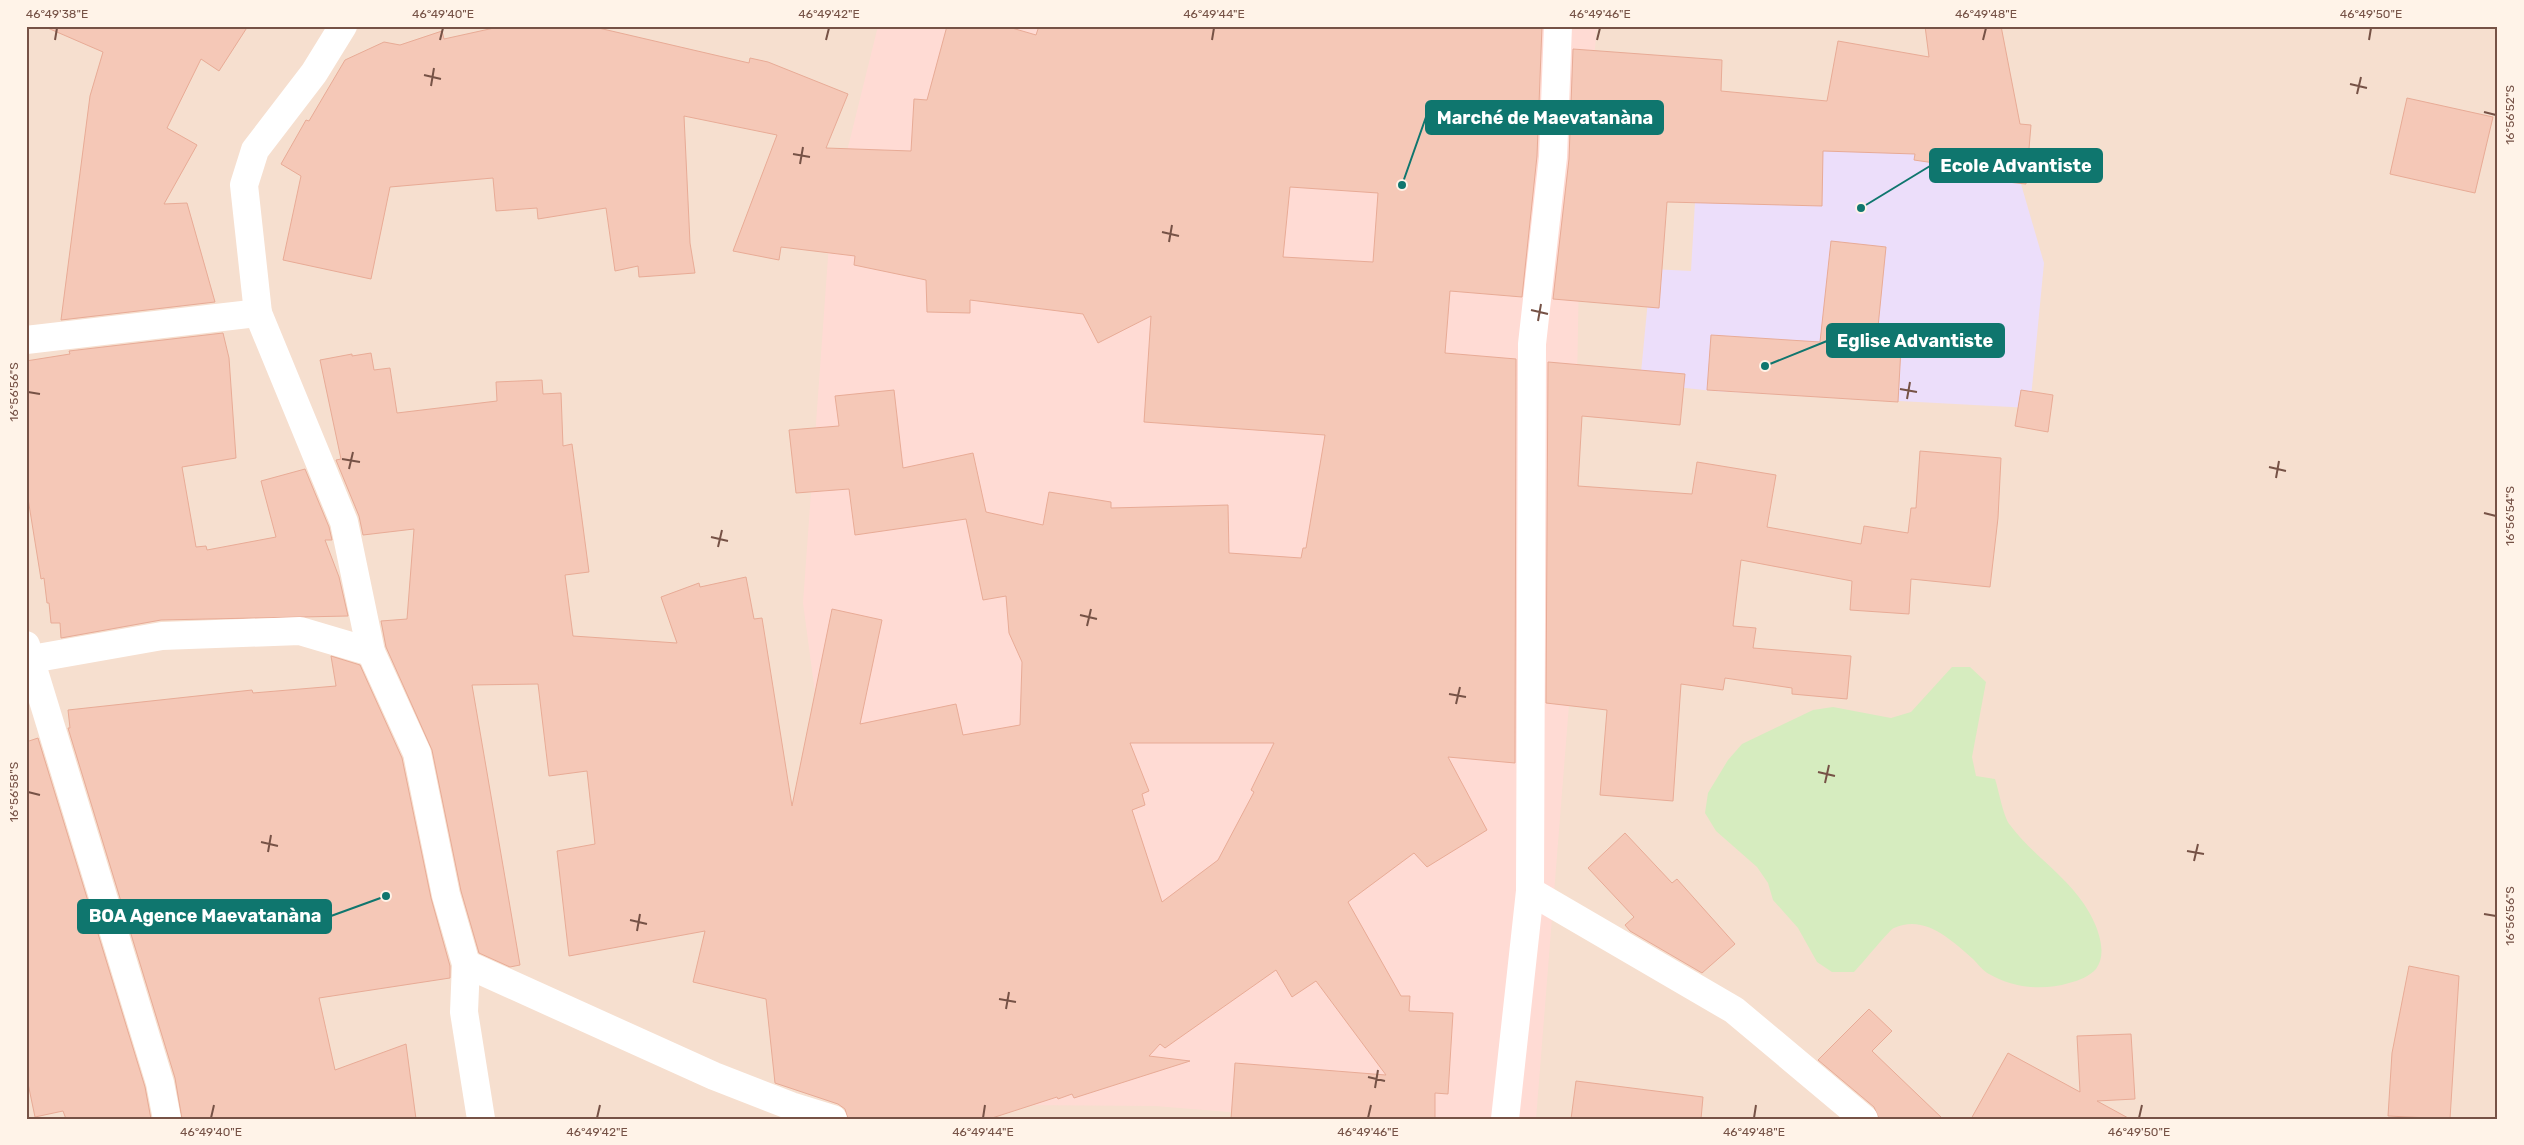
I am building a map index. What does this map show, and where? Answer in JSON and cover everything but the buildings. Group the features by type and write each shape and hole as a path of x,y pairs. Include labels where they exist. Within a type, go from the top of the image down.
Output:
{"street":[{"path":"343,26 314,73 255,150 244,185 258,313 344,522 371,652 417,753 446,894 466,964 464,1012 481,1119"},
{"path":"1505,1119 1530,891 1532,344 1553,157 1558,26"},
{"path":"26,340 258,313"},
{"path":"167,1119 160,1083 27,655 162,636 300,631 371,652"},
{"path":"1530,891 1734,1010 1864,1119"},
{"path":"466,964 714,1076 791,1106 833,1119"}],"shaded area":[{"path":"26,26 2498,26 2498,1119 26,1119"},
{"path":"878,26 1597,26 1580,215 1572,667 1536,1119 1317,1119 1155,1106 870,1104 803,603 831,216"},
{"path":"1700,116 2012,153 2044,263 2030,408 1713,391 1640,383 1651,269 1691,271"}],"green space":[{"path":"1952,667 1970,667 1986,682 1972,757 1976,776 1995,779 2003,810 2010,825 2026,844 2070,887 2094,921 2101,942 2100,961 2093,972 2080,980 2049,987 2028,987 1998,979 1987,973 1947,937 1937,931 1916,924 1905,925 1891,930 1854,972 1832,972 1817,962 1798,928 1773,900 1768,883 1757,867 1716,831 1705,813 1708,793 1728,760 1742,744 1813,710 1833,707 1891,718 1911,712"}],"place":[{"name":"Marché de Maevatanàna","path":"1402,185"},
{"name":"Ecole Advantiste","path":"1861,208"},
{"name":"Eglise Advantiste","path":"1765,366"},
{"name":"BOA Agence Maevatanàna","path":"386,896"}]}
